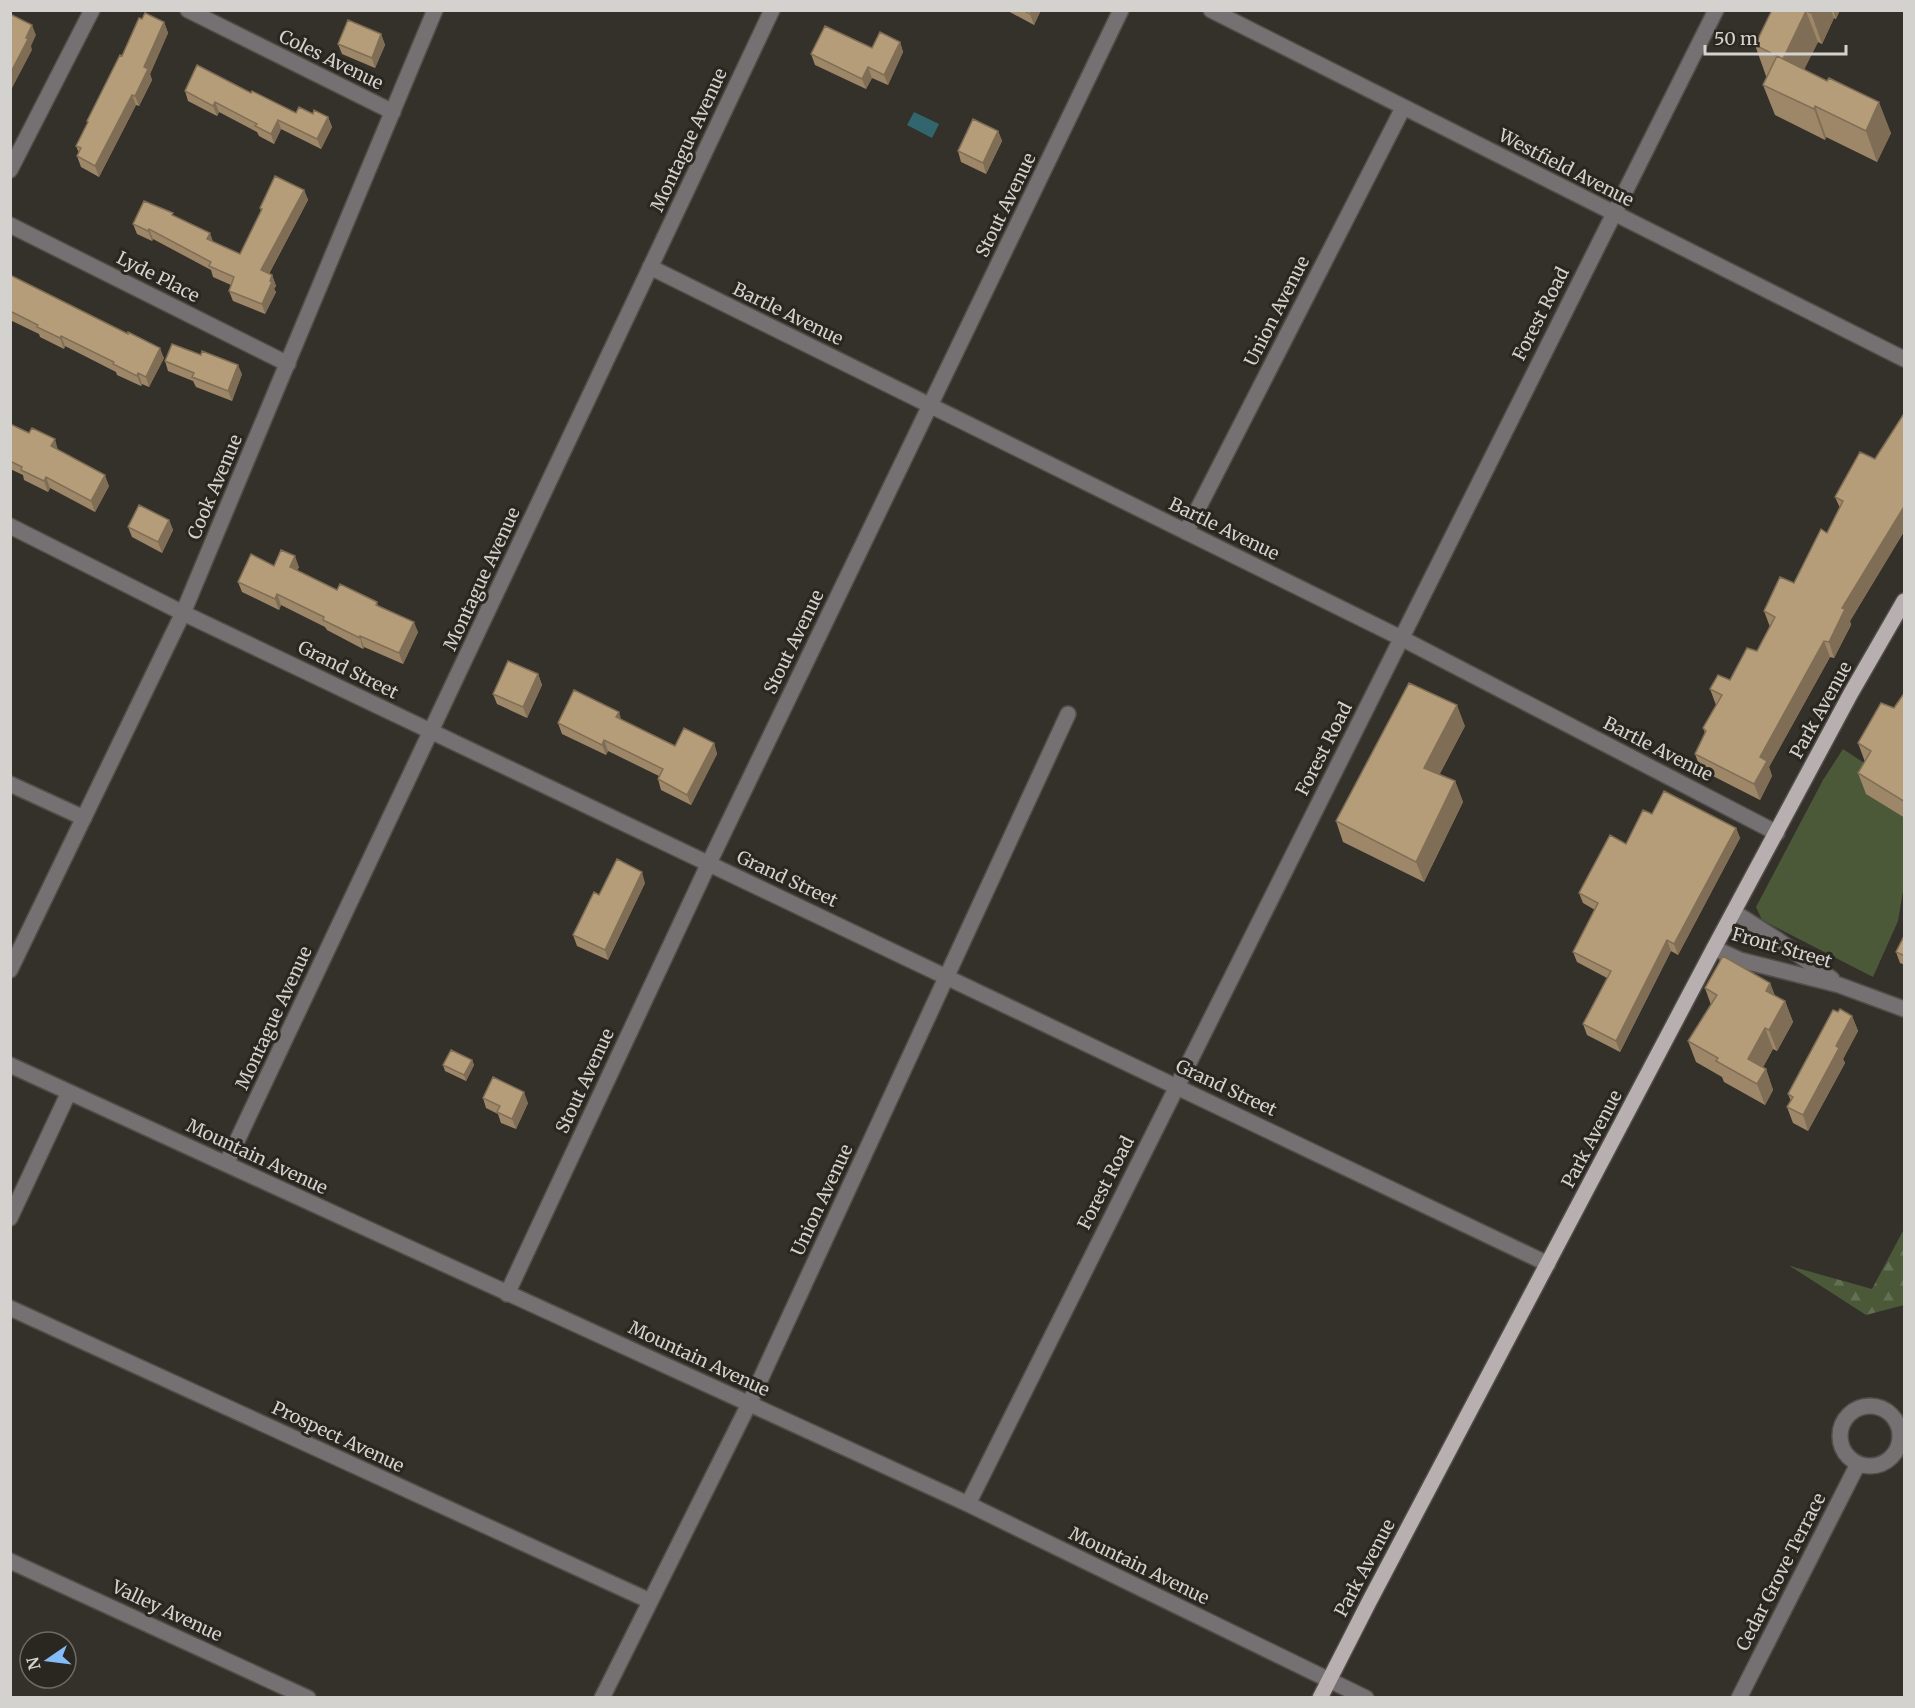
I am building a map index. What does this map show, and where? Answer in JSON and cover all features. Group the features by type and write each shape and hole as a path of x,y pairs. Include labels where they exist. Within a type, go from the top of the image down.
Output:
{"main road":[{"name":"Park Avenue","path":"1320,1698 1714,948 1851,693 1905,601"}],"street":[{"path":"10,170 92,10"},
{"name":"Coles Avenue","path":"188,10 393,112"},
{"name":"Cook Avenue","path":"10,970 183,613 435,10"},
{"name":"Montague Avenue","path":"226,1164 772,10"},
{"name":"Stout Avenue","path":"507,1294 709,863 1121,10"},
{"name":"Westfield Avenue","path":"1210,10 1905,359"},
{"name":"Forest Road","path":"968,1504 1716,10"},
{"name":"Union Avenue","path":"1186,532 1403,108"},
{"name":"Lyde Place","path":"10,225 288,364"},
{"name":"Bartle Avenue","path":"650,267 1401,638 1777,833"},
{"name":"Grand Street","path":"10,526 183,613 1548,1264"},
{"name":"Union Avenue","path":"602,1698 749,1404 1068,714"},
{"path":"10,784 84,818"},
{"name":"Front Street","path":"1734,912 1778,940 1839,985"},
{"name":"Front Street","path":"1714,948 1740,960 1839,985 1905,1009"},
{"name":"Mountain Avenue","path":"10,1065 968,1504 1366,1698"},
{"path":"10,1218 69,1092"},
{"name":"Prospect Avenue","path":"10,1308 650,1601"},
{"path":"1867,1406 1877,1407 1893,1417 1898,1425 1899,1444 1895,1454 1888,1461 1869,1467 1858,1464 1844,1451 1840,1441 1840,1431 1850,1414 1867,1406"},
{"name":"Cedar Grove Terrace","path":"1739,1698 1858,1464"},
{"name":"Valley Avenue","path":"10,1561 308,1698"}],"green space":[{"path":"1843,749 1878,772 1904,818 1904,885 1898,921 1873,977 1762,920 1756,907 1823,780"},
{"path":"1904,1229 1904,1305 1866,1315 1790,1266 1872,1289"}],"water":[{"path":"914,112 939,124 932,138 907,125"}],"building":[{"path":"1772,10 1812,10 1811,13 1806,11 1783,59 1755,45"},
{"path":"145,13 164,22 144,67 148,69 95,166 77,156 81,148 76,146 139,18 142,19"},
{"path":"10,14 32,25 26,38 28,39 10,74"},
{"path":"348,20 381,34 372,58 338,44"},
{"path":"825,26 872,48 880,32 900,42 884,75 868,67 862,79 811,54"},
{"path":"1777,56 1827,81 1829,78 1879,102 1866,131 1815,106 1814,109 1763,85"},
{"path":"197,65 296,113 299,107 313,114 314,110 328,117 317,139 278,120 271,134 215,102 213,106 185,91"},
{"path":"973,119 998,131 983,163 958,151"},
{"path":"275,176 304,190 261,270 272,275 270,281 272,282 262,304 229,291 234,277 209,266 211,262 149,229 148,231 133,224 144,201 173,213 172,215 210,233 207,239 240,254"},
{"path":"10,275 160,348 146,377 138,373 137,376 113,364 114,362 37,327 38,325 10,311"},
{"path":"172,344 201,355 202,351 238,365 228,391 192,377 194,373 165,361"},
{"path":"1905,412 1905,505 1842,608 1845,609 1829,642 1824,641 1760,757 1767,761 1754,784 1695,754 1706,731 1703,728 1722,695 1710,689 1718,675 1730,680 1747,648 1757,651 1775,617 1764,611 1780,577 1794,583 1821,529 1827,533 1843,501 1835,497 1860,452 1875,459"},
{"path":"10,424 29,433 32,428 55,439 51,446 105,475 91,501 46,477 44,481 21,470 22,467 10,461"},
{"path":"139,505 169,520 158,542 128,527"},
{"path":"281,550 295,556 290,567 337,590 340,584 377,602 376,605 414,622 399,653 360,636 360,638 277,594 275,599 238,582 251,554 274,566"},
{"path":"508,661 538,674 523,707 493,694"},
{"path":"1409,683 1457,705 1424,768 1455,781 1416,862 1336,821"},
{"path":"574,690 619,712 616,717 675,746 684,728 714,743 687,795 658,779 663,769 604,740 602,745 558,723"},
{"path":"1905,692 1905,802 1858,773 1871,751 1858,743 1881,703 1894,708"},
{"path":"1664,791 1736,828 1674,944 1667,940 1616,1041 1583,1024 1611,971 1573,952 1598,903 1579,893 1610,835 1626,844 1643,810 1652,814"},
{"path":"617,859 642,872 605,950 573,935 594,892 599,895"},
{"path":"1905,934 1905,956 1896,952"},
{"path":"1723,956 1770,983 1766,991 1785,1001 1769,1030 1765,1028 1748,1059 1766,1069 1757,1084 1716,1061 1718,1058 1688,1041 1717,995 1705,988"},
{"path":"1840,1009 1852,1016 1836,1046 1839,1048 1803,1115 1787,1107 1793,1097 1788,1094 1833,1010 1838,1012"},
{"path":"451,1050 472,1060 464,1075 443,1065"},
{"path":"493,1077 524,1092 512,1119 497,1112 500,1106 483,1098"}]}
